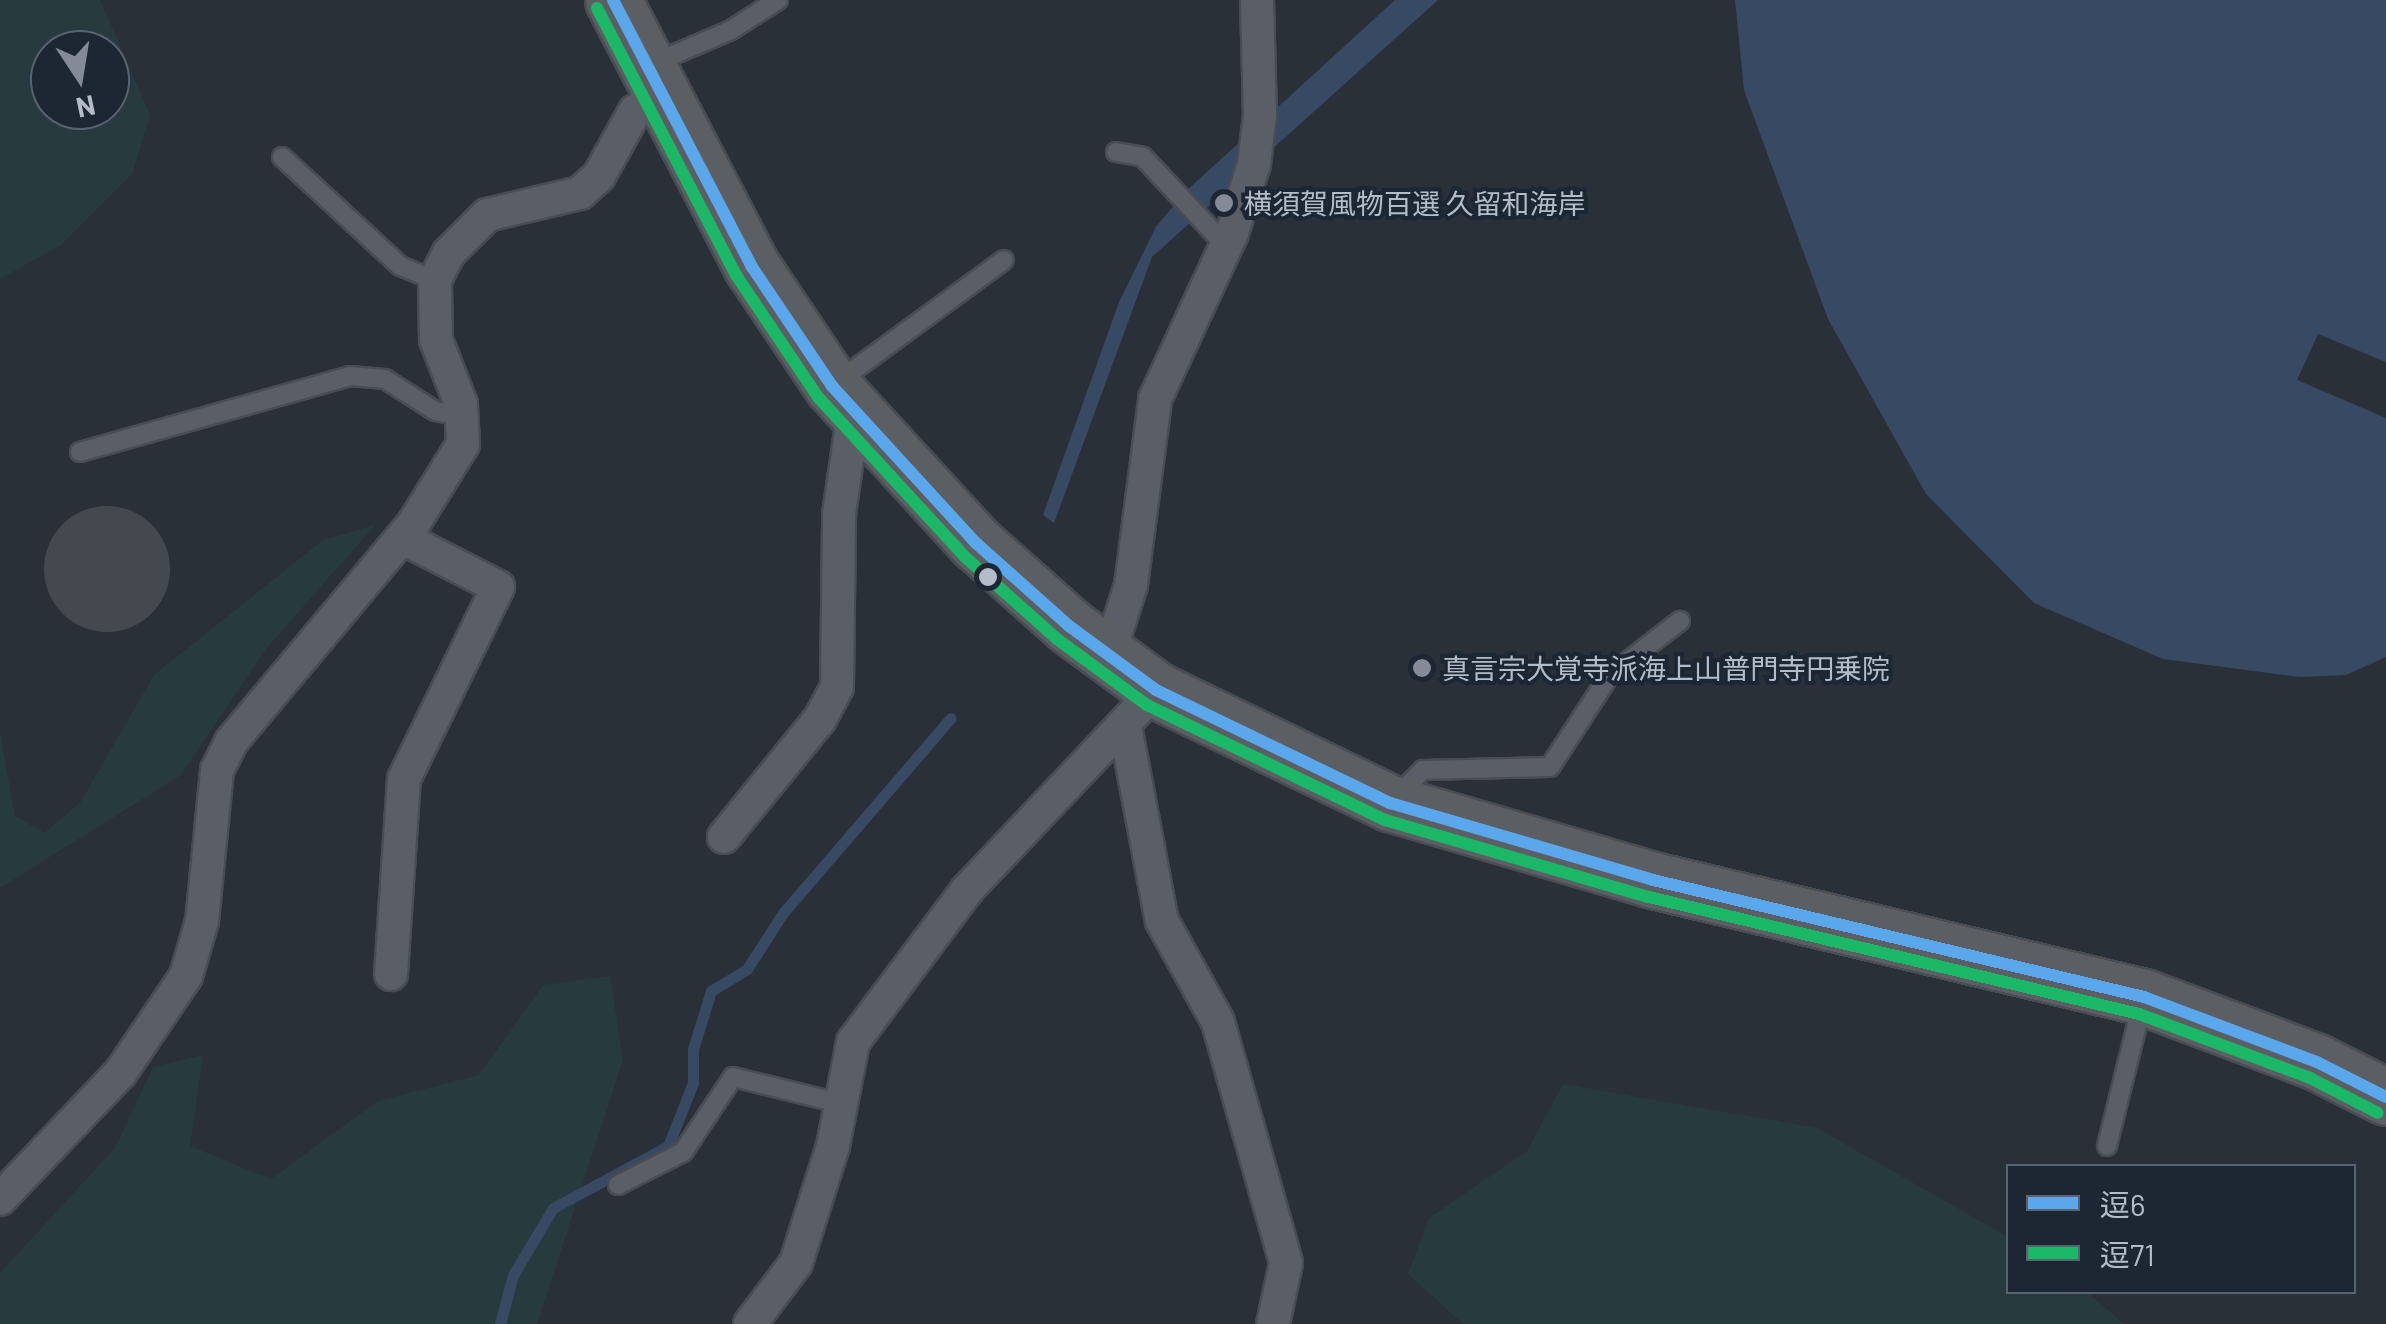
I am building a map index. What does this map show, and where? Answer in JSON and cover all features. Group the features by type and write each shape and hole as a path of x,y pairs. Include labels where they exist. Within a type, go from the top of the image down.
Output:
{"highway":[{"path":"614,0 752,267 843,399 976,543 1109,654 1141,708 1390,803 1653,880 2144,998 2318,1062 2386,1097"}],"street":[{"path":"1109,654 1131,585 1155,399 1226,246 1254,164 1260,115 1258,0"},
{"path":"0,1199 121,1072 186,976 202,921 224,756 402,538 463,444 461,416 436,340 435,280 449,253 487,214 580,193 599,176 655,80"},
{"path":"724,837 820,719 837,687 843,399"},
{"path":"391,974 404,779 498,587 402,538"},
{"path":"750,1324 796,1263 833,1146 853,1042 897,976 967,890 1141,708"},
{"path":"1141,708 1162,921 1218,1022 1286,1263 1273,1324"}],"lane":[{"path":"655,80 778,0"},
{"path":"1116,152 1143,157 1226,246"},
{"path":"282,156 400,266 435,280"},
{"path":"843,399 1004,260"},
{"path":"80,452 350,376 385,379 435,410 461,416"},
{"path":"1390,803 1423,770 1550,767 1609,676 1680,622"},
{"path":"2107,1146 2144,998"},
{"path":"618,1185 683,1152 732,1077 766,1080 839,1103"}],"green space":[{"path":"0,0 100,0 113,30 30,30 30,130 130,130 130,69 150,115 132,174 61,245 0,279"},
{"path":"375,525 266,649 181,775 0,888 0,733 15,816 44,833 80,803 154,675 323,540"},
{"path":"610,976 623,1060 537,1324 0,1324 0,1273 115,1148 153,1067 203,1055 190,1146 271,1179 378,1101 479,1075 543,985"},
{"path":"1563,1084 1817,1128 2006,1236 2006,1294 2089,1294 2124,1324 1463,1324 1408,1274 1429,1218 1527,1151"}],"water":[{"path":"1395,0 1438,0 1152,257 1054,523 1043,515 1119,302 1156,227 1184,193"},
{"path":"1735,0 2386,0 2386,362 2318,334 2297,380 2386,418 2386,657 2346,675 2300,677 2163,659 2034,603 1926,494 1828,319 1744,90"}],"building":[{"path":"107,506 131,511 151,525 165,545 170,569 165,593 151,613 131,627 107,632 83,627 63,613 49,593 44,569 49,545 63,525 83,511"}],"waterway":[{"path":"500,1324 513,1275 553,1208 668,1146 693,1083 693,1049 711,991 747,969 783,913 951,718"}],"transit line":[{"name":"逗6","path":"613,0 752,267 832,386 976,543 1069,626 1156,690 1390,803 1653,880 2144,997 2317,1062 2386,1097"},
{"name":"逗71","path":"597,8 736,275 818,397 964,556 1057,639 1147,705 1385,820 1649,897 2139,1014 2310,1078 2378,1113"}],"place":[{"name":"横須賀風物百選 久留和海岸","path":"1224,203"},
{"name":"真言宗大覚寺派海上山普門寺円乗院","path":"1422,668"}]}
